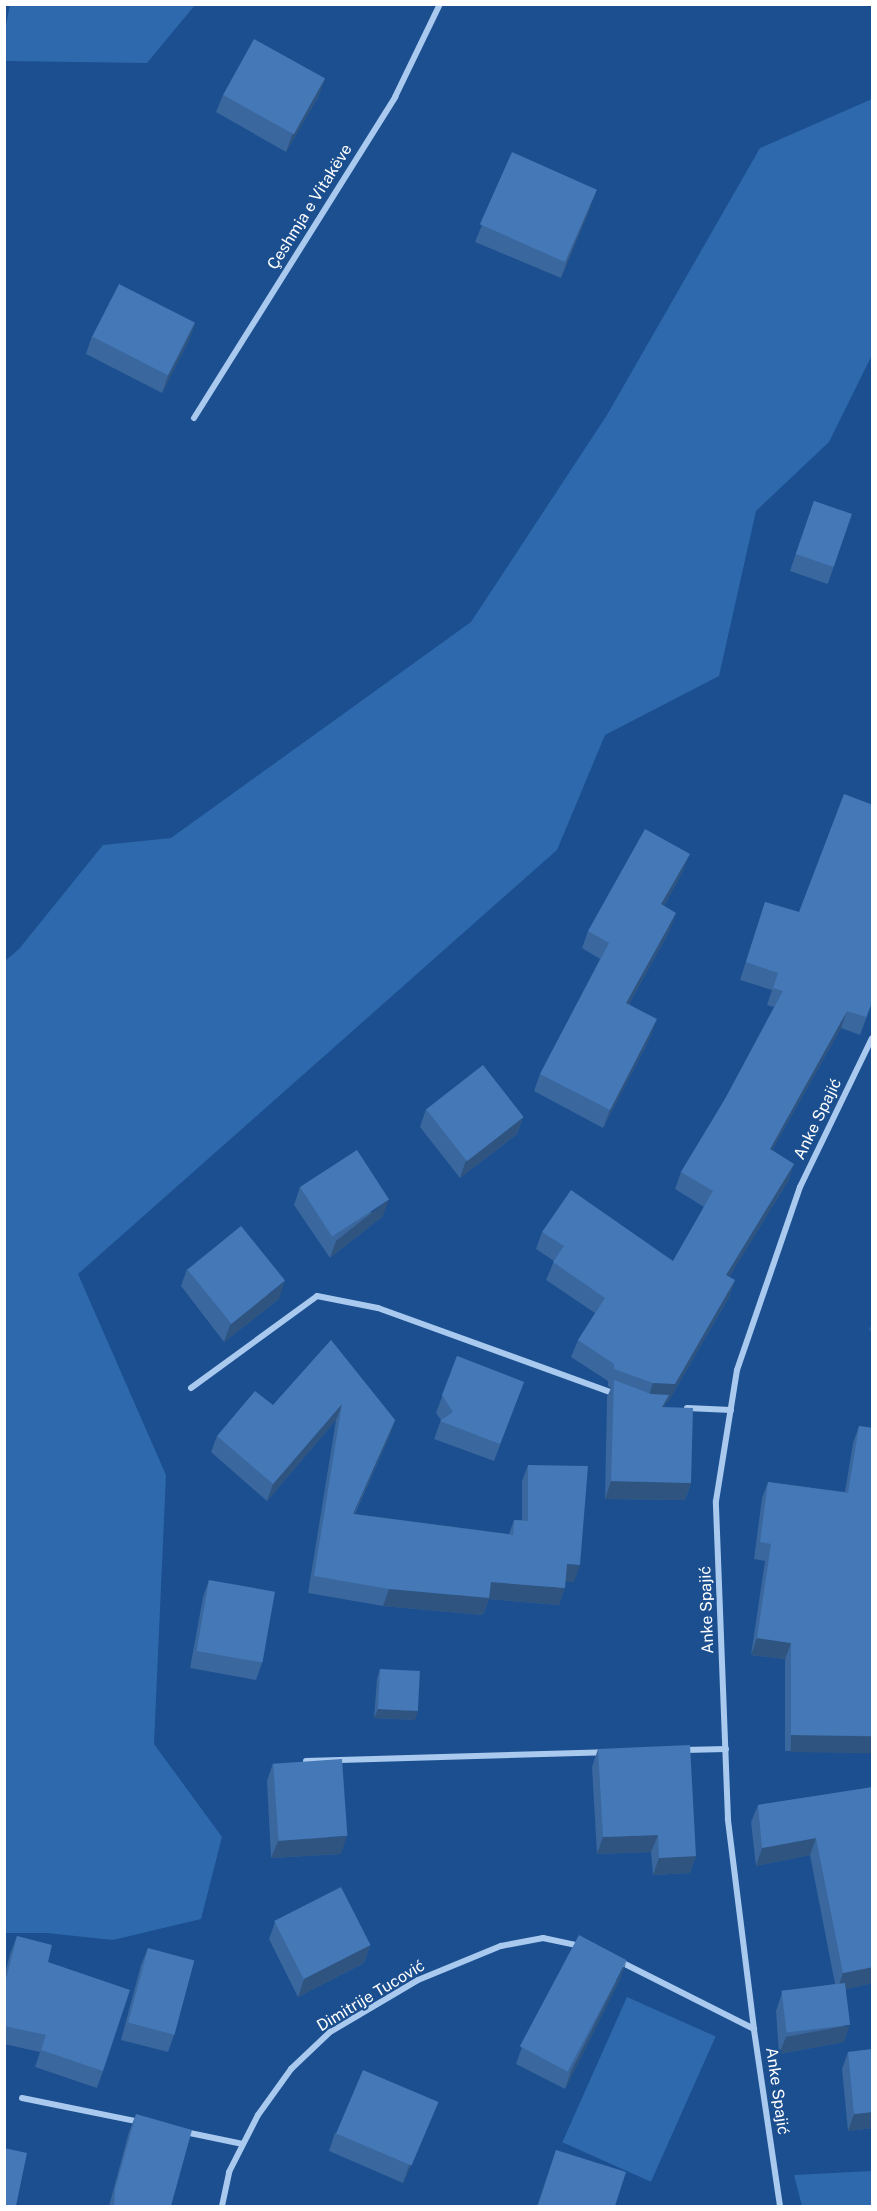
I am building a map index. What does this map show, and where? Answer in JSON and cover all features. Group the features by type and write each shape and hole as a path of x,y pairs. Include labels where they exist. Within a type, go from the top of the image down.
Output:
{"street":[{"name":"Çeshmja e Vitakëve","path":"194,418 395,97 440,4"},
{"name":"Anke Spajić","path":"780,2206 754,2029 728,1819 717,1502 737,1371 800,1187 873,1038"},
{"path":"191,1388 317,1296 378,1308 625,1398"},
{"path":"678,1408 731,1410"},
{"path":"679,1750 726,1749"},
{"path":"306,1761 609,1752"},
{"name":"Dimitrije Tucović","path":"222,2206 229,2172 258,2115 291,2069 330,2032 418,1980 501,1946 543,1938 593,1948"},
{"path":"613,1958 754,2029"},
{"path":"22,2098 150,2125"},
{"path":"173,2129 243,2144"}],"shaded area":[{"path":"10,4 195,5 147,63 5,61 5,30"},
{"path":"872,99 872,355 829,442 756,511 719,676 605,735 557,850 78,1274 166,1475 154,1744 222,1837 201,1919 113,1940 47,1933 5,1933 5,961 19,949 103,845 171,838 471,622 607,415 760,148"},
{"path":"627,1997 716,2036 651,2182 562,2142"},
{"path":"872,2171 872,2206 802,2206 794,2175"}],"building":[{"path":"254,39 325,78 294,134 223,95"},
{"path":"512,152 597,190 565,262 480,224"},
{"path":"119,284 195,323 168,375 92,337"},
{"path":"814,501 852,514 834,567 796,554"},
{"path":"844,794 873,805 873,1000 866,1017 847,1011 770,1149 794,1164 726,1275 735,1280 675,1384 653,1383 614,1369 614,1364 578,1340 605,1298 553,1262 564,1246 542,1232 571,1190 673,1261 713,1191 681,1172 725,1099 783,991 773,988 778,973 746,962 765,902 799,912"},
{"path":"645,829 690,854 661,904 676,913 626,1003 657,1019 610,1110 540,1074 609,943 588,931"},
{"path":"483,1065 524,1117 467,1161 426,1109"},
{"path":"357,1150 389,1199 332,1237 300,1187"},
{"path":"241,1226 285,1280 231,1324 187,1269"},
{"path":"331,1340 395,1420 353,1514 513,1535 514,1520 528,1521 528,1465 588,1466 580,1565 567,1564 565,1588 491,1582 489,1598 389,1589 314,1576 342,1404 273,1484 217,1436 255,1391 273,1405"},
{"path":"457,1356 524,1382 500,1444 440,1421 453,1412 442,1395"},
{"path":"614,1380 651,1394 669,1395 662,1407 693,1408 691,1483 611,1481"},
{"path":"859,1426 873,1428 873,1736 791,1735 791,1643 757,1638 771,1544 760,1542 768,1482 848,1493"},
{"path":"209,1580 275,1592 262,1663 196,1651"},
{"path":"380,1669 420,1671 418,1711 378,1709"},
{"path":"690,1745 696,1856 659,1858 658,1835 603,1837 598,1749"},
{"path":"342,1759 347,1836 279,1841 273,1764"},
{"path":"873,1787 873,1967 843,1973 816,1838 762,1848 758,1805"},
{"path":"341,1887 371,1945 304,1979 274,1921"},
{"path":"579,1935 627,1960 568,2072 520,2046"},
{"path":"17,1936 52,1945 48,1962 130,1990 103,2071 41,2050 46,2035 4,2026 4,1988"},
{"path":"148,1948 194,1960 174,2035 128,2022"},
{"path":"845,1983 850,2025 787,2032 781,1991"},
{"path":"873,2049 873,2112 854,2114 848,2052"},
{"path":"363,2070 438,2102 412,2166 336,2134"},
{"path":"136,2114 192,2130 171,2206 114,2206 115,2189"},
{"path":"4,2148 27,2153 16,2206 4,2206"},
{"path":"556,2150 626,2172 615,2206 538,2206"}]}
